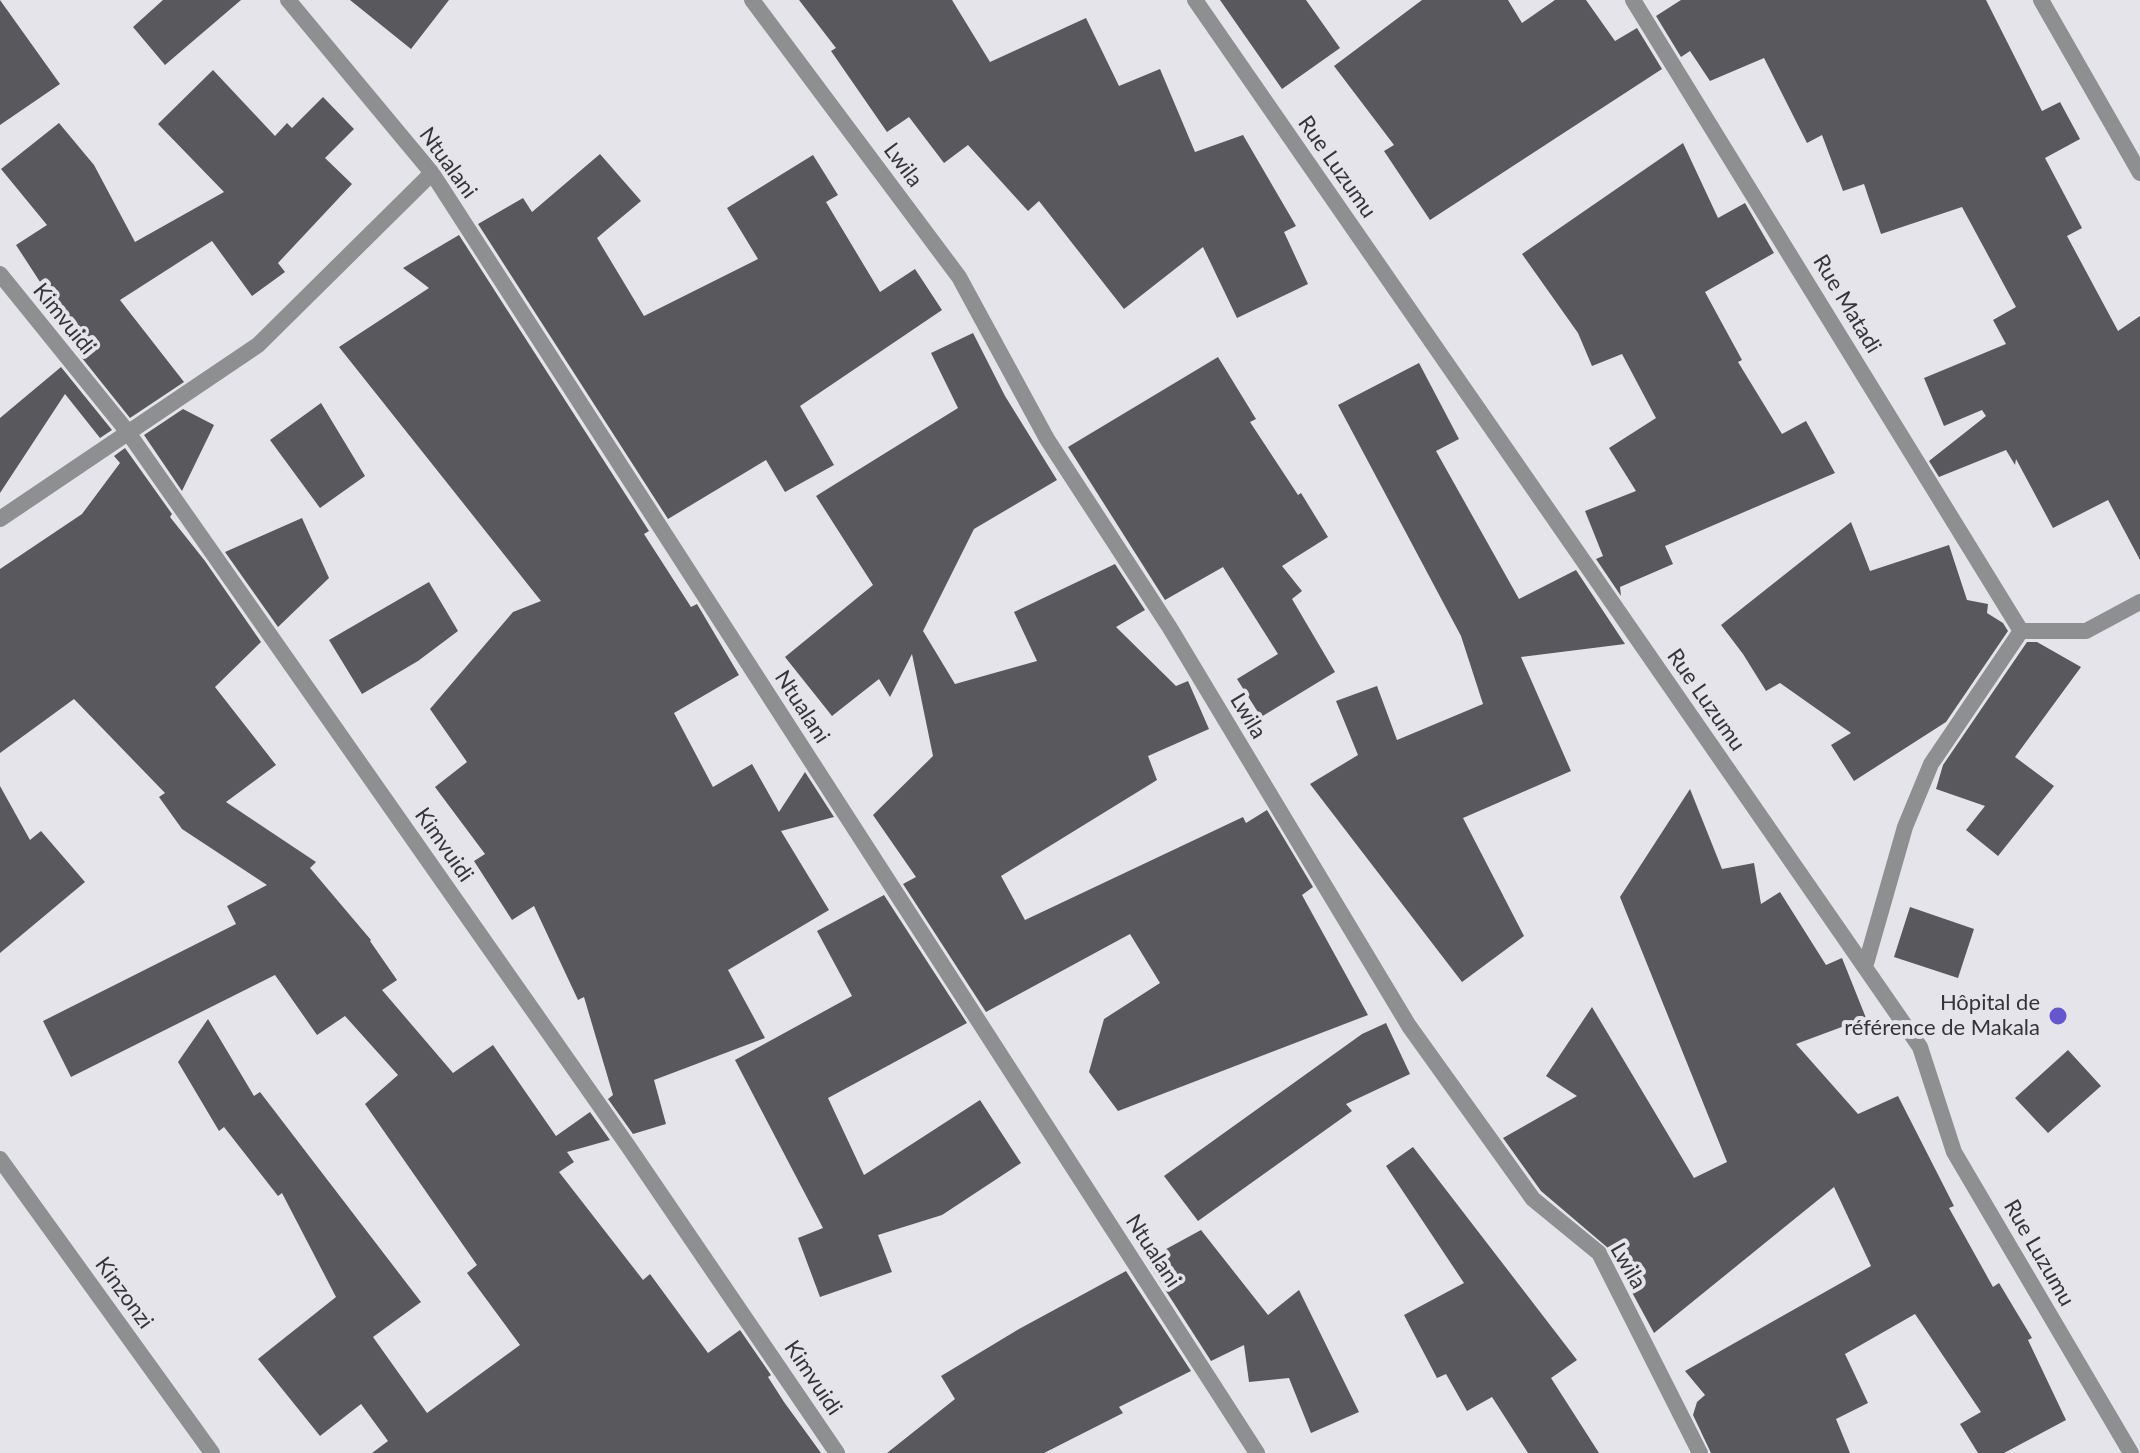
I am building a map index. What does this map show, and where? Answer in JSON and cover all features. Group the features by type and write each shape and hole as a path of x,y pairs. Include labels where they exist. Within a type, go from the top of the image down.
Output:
{"street":[{"name":"Ntualani","path":"288,0 432,173 1257,1453"},
{"name":"Lwila","path":"752,0 959,277 1047,439 1170,628 1409,1026 1533,1199 1599,1253 1700,1453"},
{"name":"Rue Luzumu","path":"1195,0 1920,1047 1954,1152 2131,1453"},
{"name":"Rue Matadi","path":"1633,0 2021,631"},
{"path":"2041,0 2140,173"},
{"path":"0,519 258,345 432,173"},
{"name":"Kimvuidi","path":"0,274 127,431 628,1146 837,1453"},
{"path":"1865,967 1905,827 1931,764 2021,631 2086,631 2140,602"},
{"name":"Kinzonzi","path":"0,1159 212,1453"}],"building":[{"path":"0,0 60,84 0,125"},
{"path":"163,0 241,0 165,65 133,27"},
{"path":"350,0 449,0 411,49"},
{"path":"799,0 952,0 990,62 1086,18 1119,86 1160,69 1195,152 1243,135 1296,226 1284,232 1308,284 1237,318 1203,247 1124,309 1039,201 1028,211 968,145 944,163 909,117 887,132 831,51 836,48"},
{"path":"1220,0 1306,0 1340,48 1282,89"},
{"path":"1422,0 1508,0 1522,23 1555,0 1586,0 1615,41 1637,28 1662,69 1430,220 1384,151 1394,145 1334,66"},
{"path":"1681,0 1986,0 2042,111 2060,102 2080,139 2045,158 2082,228 2067,236 2118,331 2140,316 2140,560 2108,500 2053,528 2016,459 2015,465 2006,450 1939,477 1929,461 1986,416 1982,410 1944,426 1924,378 2006,344 1993,320 2016,307 1962,207 1881,234 1864,184 1843,191 1822,135 1807,143 1764,58 1710,81 1690,51 1681,57 1656,16"},
{"path":"213,70 275,136 287,123 292,128 323,97 354,129 325,158 352,184 278,263 285,272 252,296 212,241 120,300 184,382 130,418 78,353 83,348 16,245 47,225 1,169 59,123 94,165 135,242 224,192 158,124"},
{"path":"1683,143 1718,218 1745,203 1774,253 1705,292 1742,360 1738,362 1782,434 1806,421 1835,473 1665,546 1673,564 1620,587 1621,596 1596,559 1603,556 1585,511 1636,491 1609,448 1656,418 1622,354 1592,366 1578,333 1522,254"},
{"path":"600,154 641,201 597,238 644,316 758,259 727,208 813,155 838,195 826,202 880,292 915,269 942,310 800,406 834,465 785,492 766,460 668,519 478,224 523,198 532,212"},
{"path":"459,235 649,531 644,534 691,607 697,604 739,675 674,713 713,787 752,764 779,812 805,772 834,817 781,831 829,910 728,970 765,1038 654,1080 666,1124 633,1134 608,1099 613,1095 584,997 578,1000 534,906 512,920 474,861 485,854 435,787 467,762 430,709 513,612 541,601 339,347 429,288 403,268"},
{"path":"973,333 1005,396 1057,480 974,529 923,631 955,684 1037,661 1014,612 1115,564 1145,610 1116,627 1176,686 1188,681 1209,729 1148,756 1157,780 1001,876 1025,920 1243,817 1246,823 1267,810 1313,887 1302,895 1368,1015 1118,1111 1089,1072 1104,1019 1160,983 1130,934 986,1012 903,884 916,877 873,815 933,756 912,654 890,697 879,679 832,716 785,657 873,585 816,496 958,408 931,353"},
{"path":"1218,357 1256,419 1250,422 1328,537 1282,566 1302,591 1292,599 1335,672 1261,717 1237,679 1278,654 1223,567 1165,600 1068,447"},
{"path":"1419,363 1459,439 1436,451 1519,599 1576,570 1625,644 1521,657 1571,771 1463,818 1524,936 1462,982 1310,784 1358,755 1336,701 1377,686 1397,740 1483,704 1461,636 1338,405"},
{"path":"61,367 112,430 100,438 65,394 0,493 0,418"},
{"path":"321,403 365,476 320,508 270,440"},
{"path":"183,409 214,425 182,491 144,435"},
{"path":"125,448 172,514 170,517 261,642 215,687 276,765 226,802 316,862 310,868 371,940 397,980 382,990 453,1073 493,1045 556,1136 590,1112 610,1140 567,1152 574,1162 559,1172 643,1280 650,1274 708,1353 740,1330 771,1375 768,1377 784,1402 821,1453 372,1453 388,1441 361,1404 320,1436 258,1359 336,1297 282,1193 278,1196 224,1127 219,1131 178,1062 208,1019 254,1096 260,1092 421,1302 373,1337 427,1413 520,1345 467,1273 477,1265 365,1104 398,1075 345,1016 317,1035 275,975 71,1077 43,1021 236,924 227,906 267,885 182,829 159,797 165,793 74,699 0,753 0,569 82,514 120,463 114,456"},
{"path":"302,518 329,578 278,627 225,552"},
{"path":"1851,522 1870,571 1949,545 1967,600 1988,604 1987,613 2003,623 2008,631 1946,722 1854,781 1831,745 1851,733 1780,683 1766,691 1721,625"},
{"path":"429,582 458,631 418,661 362,694 329,640"},
{"path":"2027,642 2037,642 2081,667 2015,757 2054,786 1998,856 1966,830 1985,806 1936,789 1943,765"},
{"path":"0,786 30,840 41,831 85,882 0,953"},
{"path":"1690,789 1722,869 1754,863 1761,904 1780,892 1826,965 1842,958 1866,1018 1796,1044 1858,1114 1898,1096 1954,1206 1949,1208 1993,1287 1999,1283 2032,1338 2028,1340 2066,1420 2004,1453 1978,1453 1960,1424 1981,1412 1915,1314 1845,1354 1868,1403 1836,1419 1850,1453 1711,1453 1693,1415 1697,1402 1705,1395 1685,1371 1871,1266 1834,1187 1654,1333 1608,1248 1541,1191 1503,1138 1577,1096 1546,1076 1592,1007 1694,1178 1727,1162 1620,897"},
{"path":"884,895 967,1023 828,1098 864,1175 980,1100 1021,1163 942,1215 878,1235 892,1272 820,1297 798,1238 823,1228 735,1060 852,996 817,931"},
{"path":"1910,907 1974,929 1958,978 1894,957"},
{"path":"1386,1023 1410,1074 1346,1104 1352,1111 1198,1221 1164,1176 1362,1034"},
{"path":"2068,1050 2101,1086 2048,1133 2015,1098"},
{"path":"1413,1147 1577,1360 1551,1378 1599,1453 1528,1453 1492,1397 1467,1411 1446,1374 1437,1378 1404,1315 1464,1283 1386,1166"},
{"path":"1201,1230 1268,1315 1299,1290 1359,1412 1311,1433 1289,1378 1249,1382 1244,1345 1211,1361 1146,1260"},
{"path":"1126,1271 1191,1371 1119,1407 1123,1413 1044,1453 887,1453 955,1399 941,1376"}],"place":[{"name":"Hôpital de référence de Makala","path":"2058,1016"}]}
